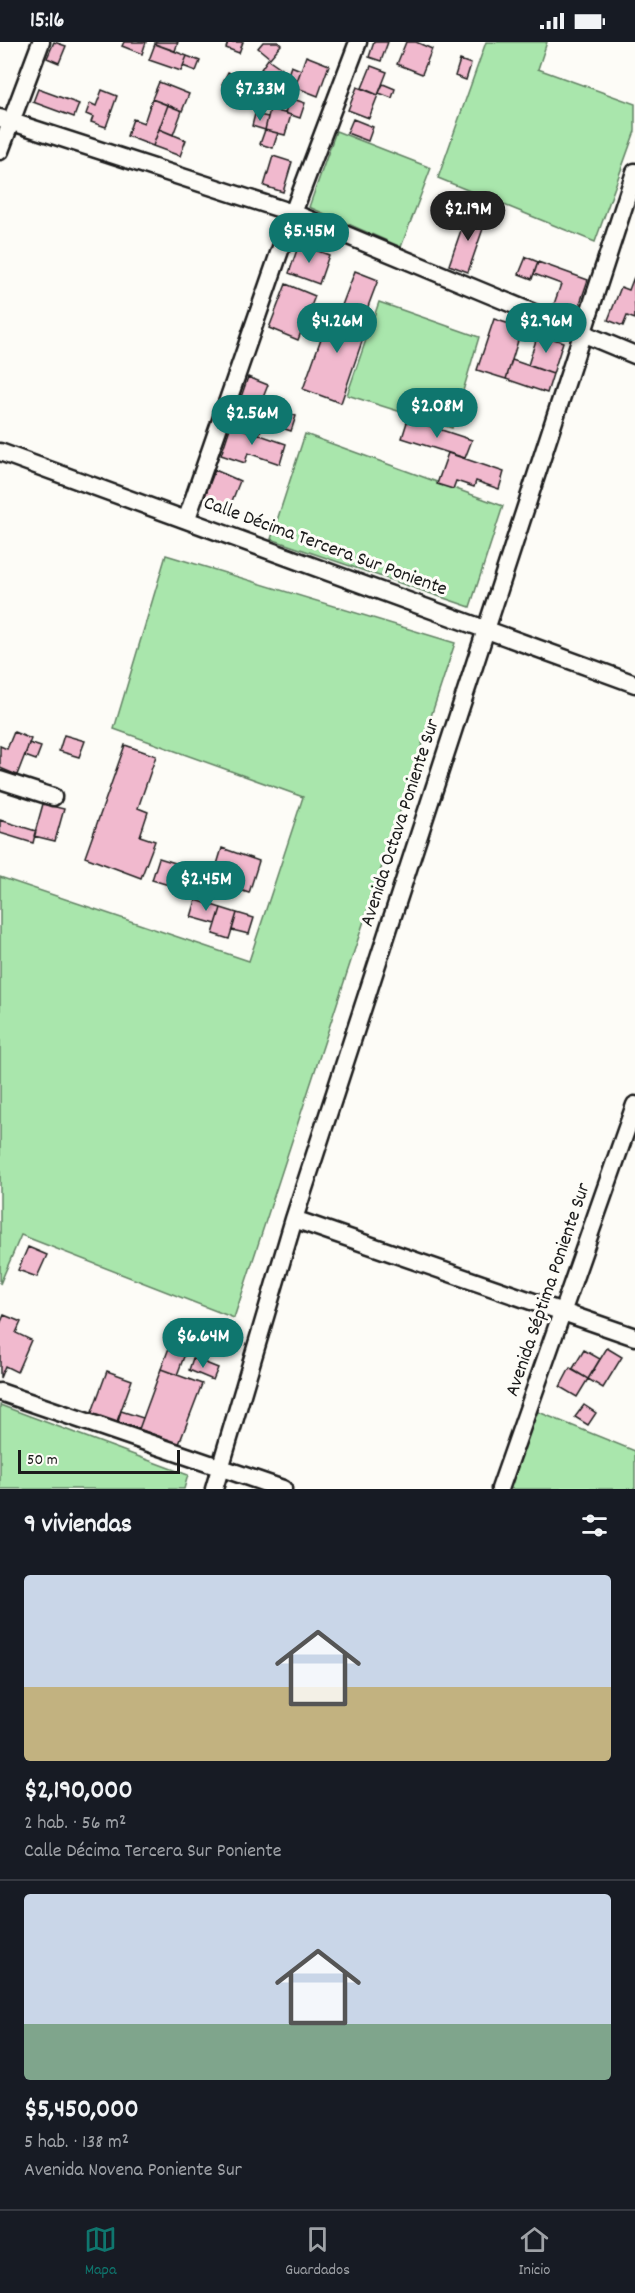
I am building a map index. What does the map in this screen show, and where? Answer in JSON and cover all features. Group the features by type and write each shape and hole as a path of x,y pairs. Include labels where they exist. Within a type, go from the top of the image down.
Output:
{"street":[{"path":"0,151 5,120 41,42"},
{"path":"187,518 293,213 358,42"},
{"path":"5,120 293,213 635,355"},
{"name":"Avenida Octava Poniente Sur","path":"214,1489 294,1219 635,172"},
{"name":"Calle Décima Tercera Sur Poniente","path":"0,452 187,518 635,684"},
{"path":"0,780 53,797"},
{"name":"Avenida Séptima Poniente Sur","path":"500,1489 565,1312 635,1105"},
{"path":"294,1219 635,1337"},
{"path":"0,1392 283,1489"}],"green space":[{"path":"486,42 547,42 538,69 635,104 635,131 595,242 438,178"},
{"path":"336,131 431,168 401,247 309,207"},
{"path":"379,302 479,337 452,428 347,395"},
{"path":"305,434 503,506 470,607 271,539"},
{"path":"166,555 455,643 234,1318 21,1235 0,1284 0,877 249,961 303,797 114,729"},
{"path":"0,1405 188,1475 184,1489 0,1489"},
{"path":"536,1411 635,1451 635,1489 506,1489"}],"building":[{"path":"54,42 66,46 59,63 47,58"},
{"path":"124,42 146,42 142,54 122,46"},
{"path":"155,42 178,42 175,51 155,44"},
{"path":"228,42 243,42 239,53 226,48"},
{"path":"263,42 278,42 281,45 270,58 258,48"},
{"path":"374,42 388,42 381,61 369,57"},
{"path":"406,42 416,42 432,49 422,74 397,64"},
{"path":"155,44 187,56 181,71 149,60"},
{"path":"187,56 200,61 196,71 183,66"},
{"path":"306,56 329,65 318,96 295,87"},
{"path":"268,59 281,68 275,78 261,69"},
{"path":"460,60 471,64 466,80 455,76"},
{"path":"291,66 301,70 295,87 285,83"},
{"path":"371,66 387,72 378,95 362,88"},
{"path":"228,72 250,85 242,96 222,84"},
{"path":"258,72 270,80 254,104 242,96"},
{"path":"159,82 189,94 182,111 152,99"},
{"path":"383,84 395,89 392,98 379,93"},
{"path":"357,87 378,95 369,118 348,110"},
{"path":"38,89 79,104 74,117 33,102"},
{"path":"102,90 117,96 106,127 91,122 93,117 86,114 90,103 96,106"},
{"path":"261,93 276,99 273,109 255,103"},
{"path":"290,98 305,103 300,118 285,113"},
{"path":"152,99 168,105 153,146 127,136 133,119 144,123"},
{"path":"168,105 182,111 173,135 159,129"},
{"path":"270,109 291,115 285,135 265,130"},
{"path":"255,114 268,117 265,130 252,126"},
{"path":"353,119 373,127 368,141 347,133"},
{"path":"159,129 186,140 180,156 153,146"},
{"path":"265,130 278,133 273,148 260,144"},
{"path":"273,156 292,162 283,192 264,186"},
{"path":"452,205 463,210 458,224 447,219"},
{"path":"467,213 486,220 468,272 449,265"},
{"path":"299,244 329,255 319,284 289,273"},
{"path":"526,257 538,262 532,279 519,274"},
{"path":"538,262 588,280 577,312 554,304 561,284 534,274"},
{"path":"355,271 378,280 364,317 341,308"},
{"path":"634,277 635,319 627,316 623,326 608,320 621,287 629,290"},
{"path":"286,284 315,296 298,340 269,328"},
{"path":"333,305 370,318 341,403 303,389"},
{"path":"494,319 522,328 506,379 477,370"},
{"path":"538,334 563,342 553,374 528,365"},
{"path":"512,360 553,374 547,393 506,379"},
{"path":"248,377 268,385 260,405 241,397"},
{"path":"241,397 296,416 291,431 264,422 259,435 231,425"},
{"path":"408,419 472,440 465,458 402,438"},
{"path":"231,425 286,444 280,464 248,453 245,463 221,455"},
{"path":"448,453 504,472 499,489 476,481 474,487 456,481 453,489 437,484"},
{"path":"215,470 240,481 230,506 205,496"},
{"path":"14,732 31,739 17,775 0,768 0,746 7,749"},
{"path":"64,735 85,741 79,757 59,751"},
{"path":"29,743 41,747 36,760 25,756"},
{"path":"125,745 156,756 138,808 148,812 140,836 155,841 141,878 85,857"},
{"path":"43,804 64,809 55,841 34,836"},
{"path":"0,820 36,831 33,843 0,833"},
{"path":"222,848 259,861 249,893 212,881"},
{"path":"159,858 195,869 189,891 152,880"},
{"path":"196,900 221,908 216,924 191,917"},
{"path":"221,908 237,913 229,939 213,934"},
{"path":"237,913 254,918 249,934 232,930"},
{"path":"28,1247 47,1255 37,1277 18,1270"},
{"path":"4,1315 21,1322 16,1333 31,1340 17,1372 5,1366 0,1378 0,1324"},
{"path":"172,1340 188,1346 177,1375 161,1369"},
{"path":"607,1348 622,1357 603,1388 588,1379"},
{"path":"584,1350 600,1359 588,1379 572,1370"},
{"path":"193,1358 218,1368 213,1380 189,1370"},
{"path":"570,1368 588,1379 577,1397 560,1387"},
{"path":"161,1369 202,1384 179,1444 139,1429"},
{"path":"107,1371 132,1380 116,1424 91,1415"},
{"path":"584,1405 596,1413 588,1425 575,1417"},
{"path":"121,1411 143,1418 139,1429 118,1422"}]}
